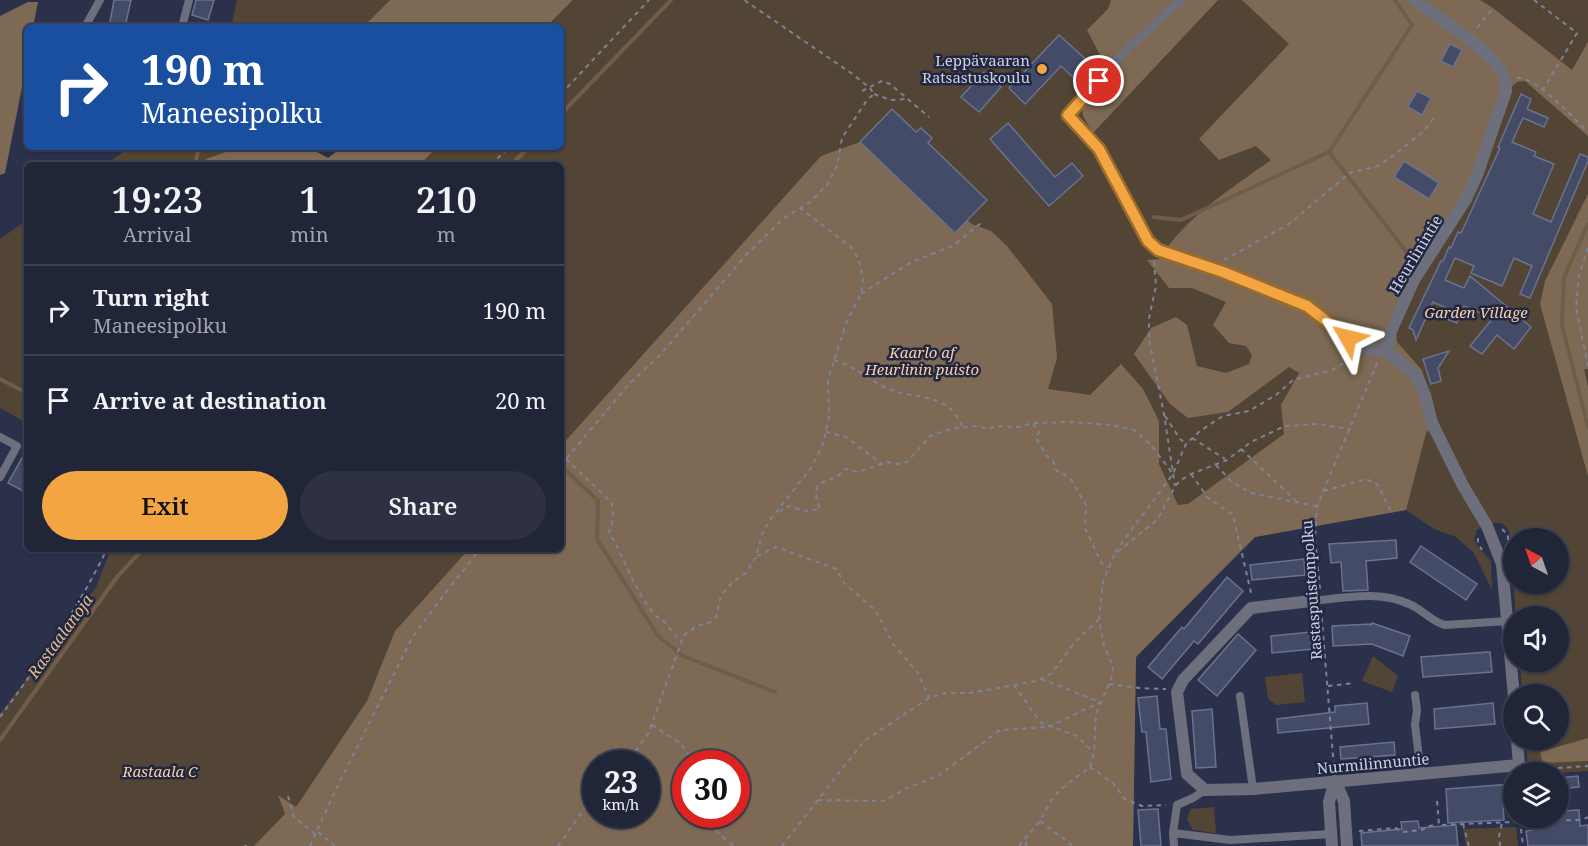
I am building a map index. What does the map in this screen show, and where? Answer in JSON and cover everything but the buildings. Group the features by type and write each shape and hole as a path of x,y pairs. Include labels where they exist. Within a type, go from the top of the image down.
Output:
{"street":[{"path":"1415,0 1490,56 1502,71 1505,80"},
{"name":"Heurlinintie","path":"1386,351 1390,331 1414,280 1466,199 1477,175 1506,91 1505,80"},
{"path":"1114,174 1148,241 1158,250 1307,306 1348,338 1368,349 1386,351 1417,376 1425,395 1431,423 1494,541 1503,564 1507,606"},
{"path":"1205,790 1187,774 1178,689 1186,674 1251,608 1316,600"},
{"name":"Nurmilinnuntie","path":"1205,790 1252,789 1335,776 1503,770"},
{"path":"1331,840 1329,802 1335,776"},
{"path":"1335,776 1344,801 1347,846"}],"lane":[{"path":"87,24 100,0"},
{"path":"183,24 189,0"},
{"path":"1114,174 1099,149 1068,115 1129,47 1181,0"},
{"path":"0,437 17,446 0,477"},
{"path":"1316,600 1366,596 1385,597 1406,602 1420,609 1439,624 1503,621"},
{"path":"1415,695 1417,710 1415,725 1420,774"},
{"path":"1240,696 1252,789"},
{"path":"1174,846 1173,833 1177,805 1205,790"},
{"path":"1173,833 1230,840 1331,840"}],"path":[{"path":"564,91 649,0"},
{"path":"744,0 870,88 874,94 891,100 908,99"},
{"path":"1534,0 1577,33 1542,95"},
{"path":"1468,40 1493,8"},
{"path":"1505,80 1521,77 1536,84 1588,132"},
{"path":"862,91 882,81 890,84 929,117"},
{"path":"564,461 629,384 660,355 748,253 784,218 820,194 837,166 842,138 867,100 874,94"},
{"path":"1211,268 1289,224 1351,172 1376,167 1423,132 1435,116"},
{"path":"494,162 506,150"},
{"path":"637,750 652,725 681,641 691,629 705,625 716,617 722,595 732,583 746,573 756,557 762,534 811,468 823,444 828,416 828,380 846,323 861,294 863,278 859,260 851,247 800,208"},
{"path":"861,294 910,263 954,245 981,223"},
{"path":"1148,241 1156,280 1156,292 1149,318 1149,340 1175,486"},
{"path":"1588,248 1579,275 1576,308 1588,366"},
{"path":"1019,846 1040,821 1057,794 1090,767 1094,753 1096,714 1109,684 1113,666 1104,646 1099,620 1100,599 1107,567 1173,474 1186,444 1223,416 1250,411 1276,395 1293,380 1332,370 1368,349"},
{"name":"Rastaspuistonpolku","path":"1335,776 1328,686 1316,600 1317,506 1376,366 1386,351"},
{"path":"834,360 847,364 869,380 893,391 932,400 950,408 963,427"},
{"path":"1164,414 1180,439 1186,444"},
{"path":"776,514 789,506 804,511 820,509 816,497 817,486 820,483 840,476 845,469 858,472 882,464 907,462 930,436 946,429 963,427 977,426 989,429 995,426 1019,427 1033,423 1070,422 1111,425 1134,430 1151,445 1173,474"},
{"path":"1033,423 1039,432 1036,438 1053,461 1053,465 1070,478 1086,505 1086,528 1103,566 1107,567"},
{"path":"1114,555 1158,519 1175,486 1191,474 1227,460 1251,441 1285,426 1317,424 1350,429"},
{"path":"826,432 846,436 882,464"},
{"path":"1192,438 1227,460"},
{"path":"1241,449 1298,502"},
{"path":"566,459 612,503 613,520 609,532 628,573 654,614 666,623 681,641"},
{"path":"1216,465 1232,482 1251,493 1317,506"},
{"path":"1191,474 1208,498 1233,515 1254,607"},
{"path":"1324,491 1366,479 1377,484 1392,513"},
{"path":"756,557 776,547 836,569 845,584 876,611 893,644 918,673 929,698"},
{"path":"0,717 32,673 93,577 106,552"},
{"path":"310,846 412,638 478,552"},
{"path":"782,846 864,741 929,698 946,693 970,693 1014,685 1052,674 1075,642 1099,620"},
{"path":"1041,679 1101,702"},
{"path":"1328,686 1355,683"},
{"path":"1109,684 1139,688 1178,689"},
{"path":"1014,685 1041,723 1077,736 1094,753"},
{"path":"817,800 884,801 907,788 938,776 1000,730 1048,727 1101,702"},
{"path":"652,725 680,743 685,750"},
{"path":"1569,767 1588,766"},
{"path":"1090,767 1113,783 1125,799 1142,806 1177,805"},
{"path":"288,796 294,817 335,846"},
{"path":"1437,801 1439,825 1441,825"},
{"path":"558,846 582,812"},
{"path":"1569,820 1588,817"},
{"path":"1040,821 1073,846"},
{"path":"1356,831 1395,828 1404,832 1422,830 1429,826 1502,823 1499,836 1500,846"},
{"path":"1463,824 1469,846"},
{"path":"714,828 734,846"},
{"path":"1522,828 1523,846"},
{"path":"1026,836 1026,846"}],"green space":[{"path":"237,0 390,0 366,24 232,24"},
{"path":"390,0 573,0 549,24 366,24"},
{"name":"Kaarlo af Heurlinin puisto","path":"573,0 1588,0 1588,771 1569,772 1569,762 1527,762 1527,750 1569,750 1569,684 1521,684 1521,672 1569,672 1569,606 1515,606 1514,594 1569,594 1569,528 1507,528 1502,523 1489,523 1477,530 1474,539 1491,561 1492,590 1474,553 1456,537 1434,529 1406,510 1255,537 1136,657 1133,846 0,846 0,714 96,587 110,552 564,552 564,162 423,162 434,150 564,150 564,24 549,24"},
{"path":"1111,0 1218,0 1093,133 1083,116 1080,86 1101,57 1087,30 1108,9"},
{"path":"1242,0 1480,0 1572,70 1588,42 1588,136 1525,81 1517,82 1510,88 1493,139 1409,298 1396,330 1397,342 1422,370 1432,403 1435,424 1426,433 1406,510 1255,537 1136,657 1133,846 254,846 285,814 278,795 296,807 367,701 395,631 466,552 564,552 564,443 821,156 860,142 954,233 967,220 991,231 1007,246 1052,304 1057,358 1048,389 1090,395 1121,364 1143,389 1159,421 1159,464 1178,505 1188,504 1284,434 1281,405 1299,373 1289,367 1228,412 1188,418 1170,404 1134,354 1151,328 1176,317 1187,325 1197,366 1226,373 1249,364 1252,355 1246,346 1229,343 1213,325 1226,302 1192,288 1169,288 1147,260 1159,259 1182,230 1196,217 1224,193 1271,160 1256,146 1219,160 1199,139 1289,44"},
{"path":"28,2 38,2 34,24 24,24 24,77 5,173 0,175 0,16"},
{"path":"126,150 231,150 206,159 204,162 109,162"},
{"path":"231,150 313,150 328,158 338,150 434,150 423,162 204,162 206,159"},
{"path":"1588,194 1588,369 1584,369 1588,387 1588,476 1540,304 1545,281"},
{"path":"24,222 24,421 0,408 0,239"},
{"path":"1373,656 1398,676 1392,692 1362,681"},
{"path":"1302,673 1305,702 1276,705 1268,699 1265,677"},
{"path":"1588,738 1588,761 1543,762 1540,752 1569,750 1569,744"},
{"path":"1214,807 1216,833 1193,830 1187,820 1190,809"},
{"path":"1516,828 1518,846 1466,846 1463,829"}],"waterway":[{"name":"Rastaalanoja","path":"564,111 671,0"},
{"path":"1154,217 1181,220 1329,152 1412,25 1395,0"},
{"path":"196,162 198,150"},
{"name":"Rastaalanoja","path":"514,162 526,150"},
{"path":"1329,152 1415,263"},
{"path":"1588,224 1564,277 1562,325 1588,427"},
{"path":"0,379 24,391"},
{"path":"564,468 598,501 597,539 658,636 683,656 775,692"},
{"name":"Rastaalanoja","path":"0,740 117,577 140,552"}],"place":[{"name":"Leppävaaran Ratsastuskoulu","path":"1042,69"}],"route":[{"path":"1099,81 1068,115 1099,149 1148,241 1158,250 1223,272 1307,306 1348,338"}],"park label":[{"name":"Garden Village","path":"1476,312"},
{"name":"Rastaala C","path":"160,771"}]}
